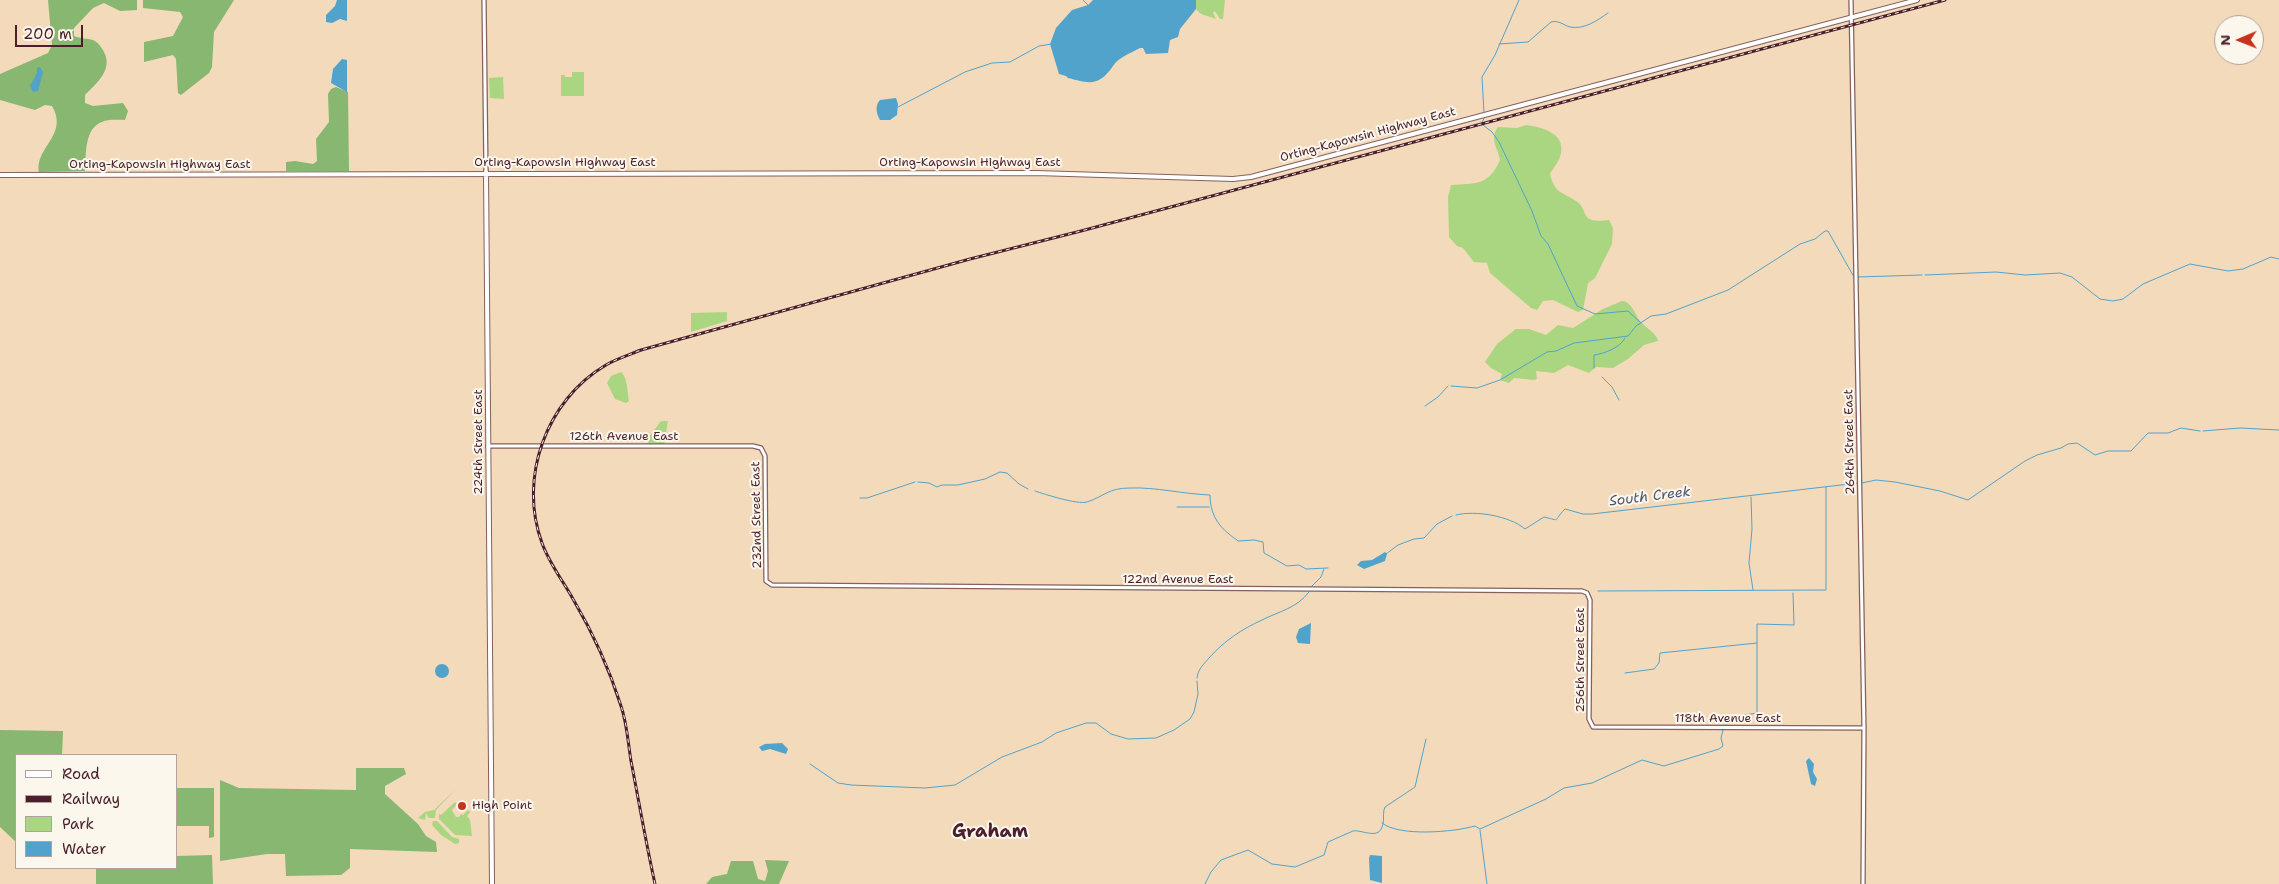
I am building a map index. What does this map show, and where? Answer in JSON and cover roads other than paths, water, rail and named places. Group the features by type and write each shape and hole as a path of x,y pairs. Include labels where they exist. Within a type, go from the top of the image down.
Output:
{"main road":[{"name":"Orting-Kapowsin Highway East","path":"0,175 486,172 1036,172 1244,178 1917,0"},
{"name":"224th Street East","path":"486,172 487,446 492,696 492,884"}],"street":[{"name":"224th Street East","path":"484,0 486,172"},
{"name":"264th Street East","path":"1852,0 1864,728 1863,884"},
{"name":"126th Avenue East","path":"487,446 753,446 761,448"},
{"name":"232nd Street East","path":"761,448 765,456 766,581 768,583"},
{"name":"122nd Avenue East","path":"768,583 772,585 1582,591 1588,593"},
{"name":"256th Street East","path":"1588,593 1590,614 1589,719 1592,727"},
{"name":"118th Avenue East","path":"1592,727 1864,728"}],"water":[{"path":"337,0 347,0 347,21 340,19 332,23 326,22 326,15 335,6"},
{"path":"1093,0 1196,0 1196,9 1180,29 1178,37 1170,40 1168,53 1146,54 1143,48 1140,48 1118,60 1108,73 1099,80 1089,82 1068,78 1059,74 1050,44 1056,28 1072,10 1088,5"},
{"path":"342,59 347,60 347,92 331,83 333,69"},
{"path":"40,67 43,72 38,91 33,92 30,86 37,73 37,68"},
{"path":"896,98 898,104 897,115 890,120 880,120 877,109 878,102 880,100"},
{"path":"1385,552 1387,554 1385,561 1364,569 1357,565 1361,561 1372,560"},
{"path":"1311,623 1310,644 1298,643 1296,637 1299,629"},
{"path":"439,664 445,664 449,671 445,678 439,678 435,674 435,668"},
{"path":"782,743 788,749 786,754 770,749 762,751 759,747 765,744"},
{"path":"1809,758 1814,764 1813,772 1817,779 1815,786 1811,784 1806,761"},
{"path":"1370,855 1382,856 1382,883 1370,880"}],"waterway":[{"path":"1083,0 1088,5"},
{"path":"1484,113 1482,77 1495,55 1519,0"},
{"path":"1499,44 1528,42 1551,22 1559,22 1575,28 1590,24 1608,13"},
{"path":"898,107 965,72 992,63 1010,62 1039,46 1052,44"},
{"path":"1482,122 1485,117"},
{"path":"1483,125 1492,132 1499,142 1532,211 1541,236 1548,244 1577,306 1595,314 1628,311 1641,323"},
{"path":"1451,386 1477,388 1500,380 1547,352 1556,351 1574,343 1628,336 1636,326 1651,316 1666,314 1728,290 1800,244 1815,239 1825,231 1828,231 1854,277"},
{"path":"1925,275 1996,272 2025,275 2060,273 2072,277 2100,299 2113,301 2123,299 2143,284 2190,264 2228,271 2243,269 2271,257 2279,259"},
{"path":"1858,277 1922,275"},
{"path":"1594,368 1594,355 1612,350 1625,338"},
{"path":"1602,377 1612,387 1619,400"},
{"path":"1425,406 1438,397 1448,386"},
{"name":"South Creek","path":"1862,483 1876,480 1895,482 1940,491 1968,500 2025,461 2068,444 2077,443 2095,455 2108,451 2131,451 2148,433 2168,433 2181,428 2200,431"},
{"name":"South Creek","path":"2203,431 2240,428 2279,430"},
{"path":"918,482 929,483 937,487 942,485 958,485 985,479 1000,472 1007,473 1028,489"},
{"path":"860,498 867,498 915,482"},
{"name":"South Creek","path":"1456,515 1473,513 1492,515 1519,524 1525,529 1544,517 1556,519 1565,509 1583,514 1592,514 1858,483"},
{"path":"1598,591 1826,590 1826,487"},
{"path":"1035,491 1083,503 1123,488 1210,495 1211,506 1217,521 1224,530 1238,541 1254,540 1263,542 1264,553 1287,566 1299,565 1306,569 1328,568"},
{"path":"1751,497 1752,529 1749,563 1753,590"},
{"path":"1177,507 1209,507"},
{"name":"South Creek","path":"1386,554 1398,545 1414,539 1424,538 1437,524 1452,516"},
{"path":"1311,587 1321,577 1324,569"},
{"path":"1197,678 1198,672 1203,665 1227,641 1247,627 1294,606 1309,592"},
{"path":"1725,726 1732,717 1757,713 1757,624 1794,625 1793,593"},
{"path":"1625,673 1654,669 1659,663 1660,653 1757,643"},
{"path":"810,764 838,783 851,785 925,788 955,785 1002,757 1042,742 1056,733 1086,723 1096,723 1111,734 1128,739 1156,738 1174,730 1190,719 1194,712 1198,694 1197,681"},
{"path":"1382,823 1390,827 1413,832 1454,830 1475,826 1480,829 1546,799 1564,788 1592,783 1642,760 1664,766 1719,749 1723,746 1721,738 1723,730"},
{"path":"1205,884 1211,872 1221,860 1248,850 1272,864 1295,867 1324,855 1328,842 1353,831 1377,833 1383,824 1385,807 1415,787 1426,739"},
{"path":"1480,830 1487,884"}],"railway":[{"path":"655,884 621,706 606,664 594,638 545,550 535,518 533,493 536,467 542,443 553,420 567,398 585,380 606,365 641,350 970,259 1945,0"}],"place":[{"name":"High Point","path":"462,806"}],"district":[{"name":"Graham","path":"990,832"}]}
